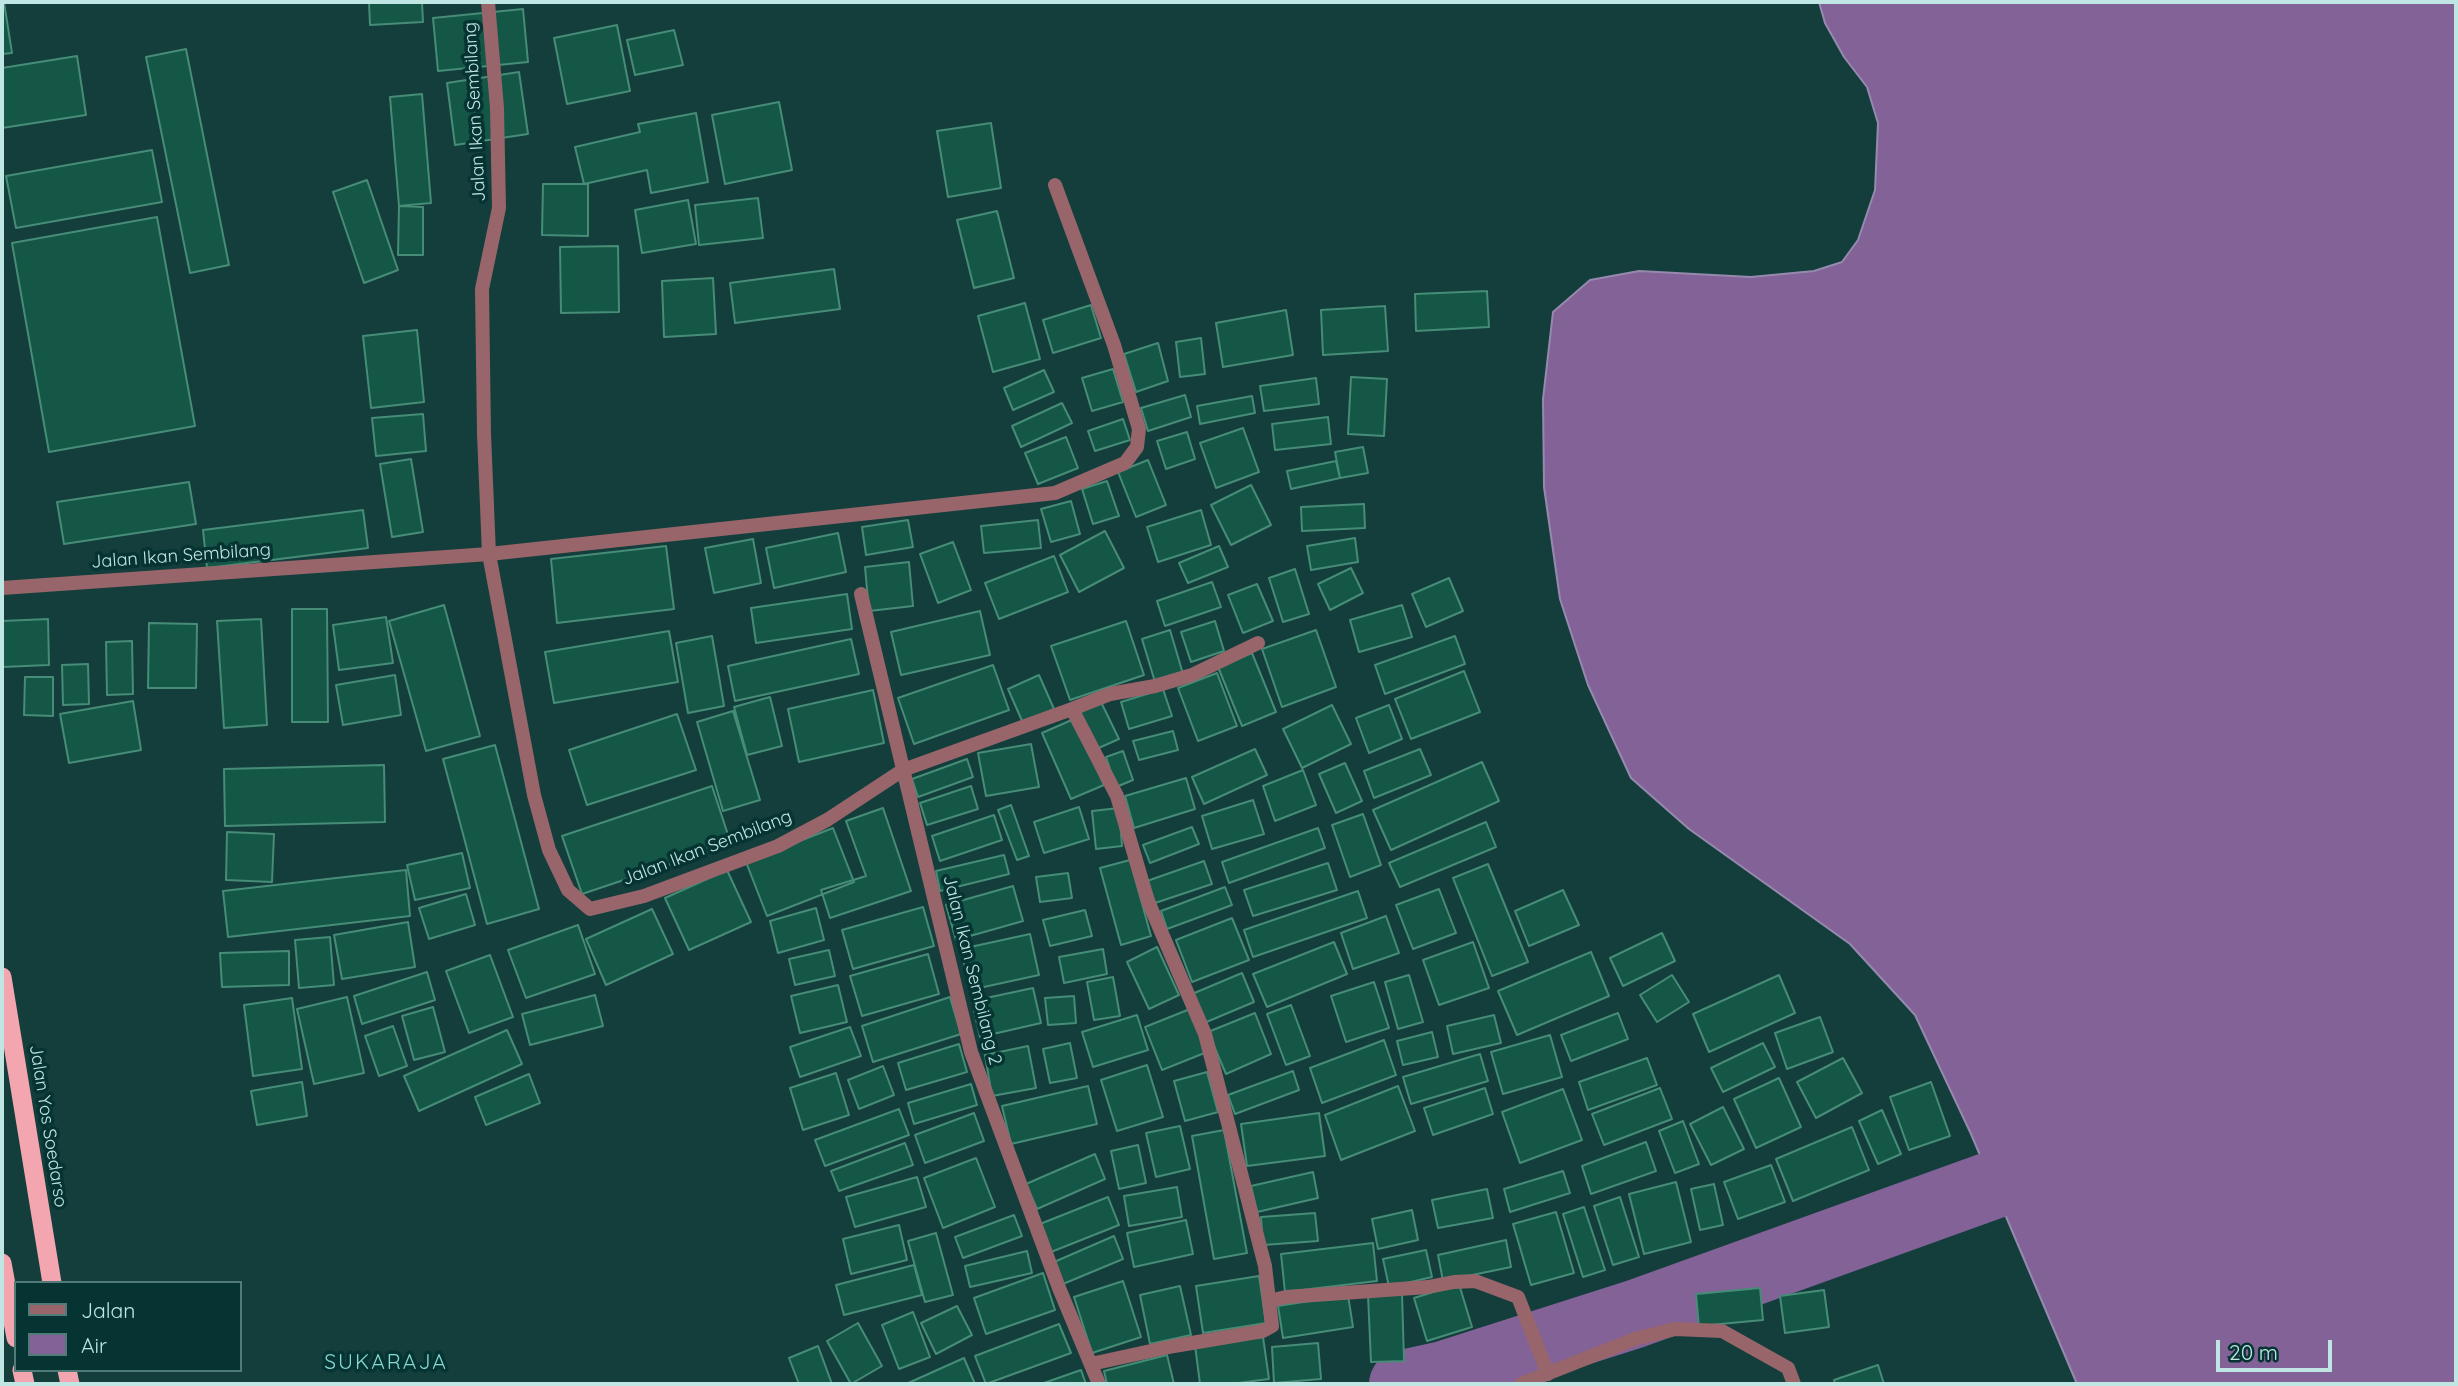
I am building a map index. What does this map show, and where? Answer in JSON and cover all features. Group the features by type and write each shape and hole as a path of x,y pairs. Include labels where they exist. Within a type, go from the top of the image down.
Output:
{"highway":[{"name":"Jalan Yos Soedarso","path":"2,977 52,1281"},
{"path":"2,1263 14,1327"}],"street":[{"name":"Jalan Ikan Sembilang","path":"488,2 498,108 499,208 482,289 489,554 534,795 546,839 568,890 590,909 644,896 779,846 827,820 903,770"},
{"path":"489,554 1055,493 1125,463 1137,447 1139,429 1114,345 1055,185"},
{"name":"Jalan Ikan Sembilang","path":"2,588 489,554"},
{"name":"Jalan Ikan Sembilang 2","path":"861,594 971,1052 1059,1288 1099,1384"},
{"path":"903,770 1110,694 1192,675 1258,643"},
{"path":"1072,709 1117,796 1148,901 1205,1034 1265,1266 1272,1326 1263,1331 1091,1364"},
{"path":"1269,1301 1286,1297 1475,1281 1518,1297 1548,1374"},
{"path":"1521,1384 1648,1336 1675,1329 1722,1331 1788,1368 1794,1384"}],"water":[{"path":"1819,2 2456,2 2456,1384 2077,1384 1971,1134 1915,1015 1850,944 1689,829 1631,778 1588,685 1560,599 1544,487 1543,399 1553,312 1590,280 1639,271 1751,277 1814,271 1842,262 1858,240 1875,190 1878,123 1867,87 1844,57 1825,23"}],"building":[{"path":"2,2 12,53 2,54"},
{"path":"369,2 422,2 423,22 370,25"},
{"path":"523,9 528,62 438,71 433,18"},
{"path":"617,25 630,91 567,104 554,38"},
{"path":"674,30 683,65 635,75 627,40"},
{"path":"186,49 229,265 190,273 146,57"},
{"path":"77,56 86,115 2,128 2,68"},
{"path":"519,72 528,134 455,145 447,83"},
{"path":"422,94 431,203 399,206 390,97"},
{"path":"779,102 792,170 725,184 712,115"},
{"path":"696,113 708,182 651,193 647,170 584,184 575,147 640,132 638,124"},
{"path":"991,123 1001,188 948,197 937,131"},
{"path":"152,150 162,202 16,228 6,176"},
{"path":"367,180 398,270 364,283 333,192"},
{"path":"543,184 588,184 588,236 542,235"},
{"path":"758,198 763,238 699,245 695,205"},
{"path":"688,200 696,244 642,253 635,210"},
{"path":"399,206 423,207 423,255 398,255"},
{"path":"997,211 1014,278 974,288 957,220"},
{"path":"157,217 195,426 49,452 12,243"},
{"path":"618,246 619,312 561,313 560,247"},
{"path":"834,269 840,309 735,323 730,283"},
{"path":"713,278 716,334 664,337 662,281"},
{"path":"1487,291 1489,327 1416,331 1415,294"},
{"path":"1025,303 1040,359 993,372 978,316"},
{"path":"1091,305 1101,338 1053,353 1043,320"},
{"path":"1385,306 1388,351 1323,355 1321,310"},
{"path":"1286,310 1293,355 1223,367 1216,323"},
{"path":"417,330 424,402 371,408 363,336"},
{"path":"1201,338 1205,374 1180,377 1176,342"},
{"path":"1158,343 1168,381 1136,392 1124,354"},
{"path":"1113,369 1123,402 1092,411 1082,378"},
{"path":"1044,370 1054,392 1013,410 1004,388"},
{"path":"1351,377 1387,379 1384,436 1348,434"},
{"path":"1316,378 1319,404 1264,411 1260,386"},
{"path":"1185,395 1191,417 1148,431 1141,408"},
{"path":"1252,396 1255,413 1200,424 1197,406"},
{"path":"1062,403 1072,423 1021,447 1012,426"},
{"path":"423,414 426,451 376,456 372,418"},
{"path":"1328,417 1331,444 1275,450 1272,424"},
{"path":"1123,419 1130,440 1095,451 1088,431"},
{"path":"1243,428 1259,472 1216,488 1200,443"},
{"path":"1187,432 1195,459 1166,469 1157,441"},
{"path":"1066,437 1078,468 1038,484 1025,453"},
{"path":"1363,447 1368,473 1340,478 1335,452"},
{"path":"411,459 423,532 392,537 380,464"},
{"path":"1148,460 1166,505 1136,517 1118,472"},
{"path":"1336,461 1340,478 1291,489 1287,471"},
{"path":"1107,481 1119,516 1093,524 1082,489"},
{"path":"189,482 196,524 64,544 57,502"},
{"path":"1251,485 1271,525 1231,545 1211,505"},
{"path":"1071,501 1080,534 1051,542 1041,509"},
{"path":"1364,504 1365,528 1302,531 1301,507"},
{"path":"363,510 368,548 207,568 203,530"},
{"path":"1201,510 1211,545 1158,562 1147,527"},
{"path":"908,520 913,547 866,555 862,527"},
{"path":"1038,520 1041,548 984,553 981,526"},
{"path":"1105,531 1124,568 1079,592 1060,555"},
{"path":"838,533 846,572 774,588 766,548"},
{"path":"1355,538 1358,562 1311,570 1307,546"},
{"path":"753,539 761,583 714,593 705,548"},
{"path":"953,542 971,590 938,603 920,554"},
{"path":"666,546 674,609 557,623 551,559"},
{"path":"1219,546 1228,567 1188,583 1179,563"},
{"path":"1054,556 1068,592 999,619 985,583"},
{"path":"909,562 913,606 869,611 865,567"},
{"path":"1351,568 1363,593 1330,610 1318,584"},
{"path":"1295,569 1309,614 1283,622 1269,578"},
{"path":"1449,578 1463,611 1426,627 1412,594"},
{"path":"1212,582 1221,607 1165,626 1157,601"},
{"path":"1257,584 1273,621 1243,633 1228,595"},
{"path":"847,594 852,629 756,643 751,608"},
{"path":"444,605 480,736 426,751 389,621"},
{"path":"1402,605 1412,637 1359,652 1350,620"},
{"path":"292,609 327,609 328,722 292,722"},
{"path":"980,611 990,655 901,675 891,632"},
{"path":"386,617 393,663 339,670 333,625"},
{"path":"48,619 49,665 2,667 2,621"},
{"path":"261,619 267,725 224,728 217,621"},
{"path":"1126,621 1144,675 1070,700 1051,646"},
{"path":"1215,621 1224,651 1191,662 1181,632"},
{"path":"149,623 197,624 196,688 148,688"},
{"path":"1170,630 1183,674 1155,682 1142,639"},
{"path":"1316,630 1336,687 1282,707 1262,649"},
{"path":"669,631 678,682 554,703 545,652"},
{"path":"712,636 724,706 688,713 676,643"},
{"path":"1455,636 1465,664 1385,694 1375,665"},
{"path":"851,639 859,674 735,701 728,666"},
{"path":"132,641 133,694 107,695 106,642"},
{"path":"1252,653 1276,712 1242,726 1218,667"},
{"path":"88,664 89,704 63,705 62,665"},
{"path":"993,665 1009,710 914,744 898,698"},
{"path":"1464,671 1480,712 1411,739 1395,699"},
{"path":"1217,673 1237,726 1198,741 1178,688"},
{"path":"395,675 401,715 343,725 336,685"},
{"path":"1039,675 1054,709 1023,723 1008,689"},
{"path":"25,677 53,677 53,716 24,715"},
{"path":"1163,689 1172,716 1129,729 1121,702"},
{"path":"873,690 884,743 799,762 788,709"},
{"path":"770,697 782,746 747,755 734,707"},
{"path":"133,701 141,750 69,763 60,714"},
{"path":"1101,702 1119,739 1094,750 1077,714"},
{"path":"1332,705 1351,744 1302,768 1283,729"},
{"path":"1389,705 1402,739 1369,753 1356,718"},
{"path":"733,711 760,800 723,811 697,722"},
{"path":"677,714 696,770 587,805 569,750"},
{"path":"1074,719 1104,785 1071,799 1042,733"},
{"path":"1173,731 1178,750 1139,760 1133,741"},
{"path":"1031,744 1039,787 986,796 978,753"},
{"path":"495,745 539,909 487,924 443,759"},
{"path":"1255,749 1267,775 1204,804 1192,777"},
{"path":"1420,749 1431,775 1374,798 1364,771"},
{"path":"1123,751 1133,780 1116,787 1106,757"},
{"path":"967,759 973,777 918,797 912,779"},
{"path":"1482,762 1499,801 1391,850 1373,810"},
{"path":"1345,763 1362,801 1336,813 1319,774"},
{"path":"384,765 385,822 225,826 224,769"},
{"path":"1303,770 1316,805 1275,821 1263,786"},
{"path":"1186,778 1195,809 1134,828 1125,796"},
{"path":"712,786 731,844 582,894 562,836"},
{"path":"971,786 978,809 927,825 920,803"},
{"path":"1253,800 1264,834 1212,849 1202,816"},
{"path":"1011,805 1029,856 1017,860 998,810"},
{"path":"1079,807 1089,839 1044,853 1034,822"},
{"path":"883,808 911,891 830,918 821,890 866,876 846,821"},
{"path":"1119,808 1122,846 1096,849 1092,811"},
{"path":"1363,814 1381,865 1350,877 1332,825"},
{"path":"994,815 1002,840 940,861 932,836"},
{"path":"1486,822 1496,847 1400,887 1389,863"},
{"path":"1192,827 1199,844 1150,863 1143,845"},
{"path":"833,828 854,882 767,916 746,862"},
{"path":"1318,828 1325,848 1229,883 1222,862"},
{"path":"227,832 274,834 272,882 226,880"},
{"path":"462,853 470,888 415,900 407,865"},
{"path":"1004,855 1009,874 940,891 936,871"},
{"path":"1130,860 1151,936 1121,945 1100,868"},
{"path":"1204,861 1212,884 1155,903 1147,881"},
{"path":"1328,863 1337,890 1253,916 1244,890"},
{"path":"1488,864 1528,962 1492,976 1453,878"},
{"path":"406,870 410,916 228,937 223,891"},
{"path":"727,870 751,922 689,950 665,898"},
{"path":"1068,873 1072,898 1040,902 1036,877"},
{"path":"1013,886 1023,921 956,940 946,905"},
{"path":"1225,887 1232,905 1167,929 1161,911"},
{"path":"1439,889 1456,933 1413,949 1396,905"},
{"path":"1563,890 1579,925 1529,946 1515,911"},
{"path":"1358,891 1367,918 1253,957 1244,930"},
{"path":"466,894 475,925 429,939 419,908"},
{"path":"923,907 934,946 853,969 842,930"},
{"path":"816,908 824,940 778,953 770,921"},
{"path":"652,909 673,954 606,985 586,939"},
{"path":"1085,910 1092,936 1050,946 1043,920"},
{"path":"1386,916 1399,953 1353,969 1341,933"},
{"path":"1232,918 1249,960 1192,982 1176,940"},
{"path":"408,922 415,967 342,979 334,935"},
{"path":"578,925 595,974 526,998 508,950"},
{"path":"1662,933 1675,961 1623,986 1610,958"},
{"path":"1030,934 1039,975 970,990 961,949"},
{"path":"330,937 334,985 299,988 295,940"},
{"path":"1334,942 1347,974 1267,1007 1253,974"},
{"path":"1473,942 1489,988 1439,1005 1423,960"},
{"path":"1157,947 1179,995 1149,1009 1127,962"},
{"path":"1103,949 1107,974 1064,983 1059,957"},
{"path":"829,950 835,976 795,985 789,959"},
{"path":"289,951 289,985 222,987 220,953"},
{"path":"1591,952 1609,996 1517,1035 1498,991"},
{"path":"928,954 939,994 862,1016 850,976"},
{"path":"490,955 513,1017 469,1033 446,971"},
{"path":"427,972 435,1000 362,1024 354,996"},
{"path":"1242,973 1254,1002 1204,1023 1192,994"},
{"path":"1409,975 1423,1022 1398,1029 1385,982"},
{"path":"1672,975 1689,1002 1657,1022 1640,995"},
{"path":"1779,975 1795,1013 1709,1052 1693,1014"},
{"path":"1113,977 1120,1016 1094,1020 1087,982"},
{"path":"1374,982 1389,1028 1346,1042 1331,996"},
{"path":"838,985 847,1022 800,1033 791,996"},
{"path":"1033,988 1041,1023 980,1037 972,1001"},
{"path":"595,995 603,1026 530,1045 522,1014"},
{"path":"1074,996 1076,1023 1048,1025 1045,998"},
{"path":"347,997 364,1073 314,1084 297,1009"},
{"path":"950,997 961,1034 873,1062 862,1026"},
{"path":"292,998 302,1069 253,1076 244,1005"},
{"path":"1291,1005 1310,1056 1286,1065 1267,1014"},
{"path":"433,1007 445,1052 414,1060 402,1016"},
{"path":"1190,1009 1207,1052 1162,1070 1145,1027"},
{"path":"1255,1013 1271,1054 1226,1074 1208,1032"},
{"path":"1618,1013 1628,1039 1571,1061 1561,1035"},
{"path":"1137,1015 1148,1050 1093,1067 1082,1032"},
{"path":"1494,1015 1501,1043 1453,1054 1447,1026"},
{"path":"1820,1017 1833,1052 1787,1069 1775,1033"},
{"path":"393,1026 407,1066 379,1076 365,1036"},
{"path":"850,1027 861,1056 800,1077 790,1047"},
{"path":"507,1030 522,1064 419,1111 404,1076"},
{"path":"1432,1032 1438,1057 1403,1065 1397,1041"},
{"path":"1550,1035 1562,1077 1503,1094 1491,1052"},
{"path":"1384,1040 1396,1075 1322,1103 1310,1068"},
{"path":"1070,1043 1077,1078 1050,1083 1043,1049"},
{"path":"1763,1043 1775,1067 1723,1092 1711,1068"},
{"path":"959,1044 967,1072 906,1090 898,1063"},
{"path":"1028,1046 1036,1088 992,1096 985,1055"},
{"path":"1480,1054 1488,1081 1411,1104 1403,1077"},
{"path":"1647,1058 1657,1085 1588,1110 1579,1082"},
{"path":"1843,1058 1862,1093 1816,1118 1797,1082"},
{"path":"1147,1065 1163,1117 1117,1131 1101,1080"},
{"path":"883,1066 894,1095 859,1109 848,1080"},
{"path":"1293,1071 1299,1090 1235,1114 1228,1095"},
{"path":"1207,1072 1218,1112 1185,1121 1174,1081"},
{"path":"836,1073 849,1115 803,1130 790,1088"},
{"path":"529,1074 540,1103 486,1125 475,1097"},
{"path":"1779,1078 1801,1127 1756,1148 1734,1099"},
{"path":"302,1082 307,1116 257,1125 251,1091"},
{"path":"1931,1082 1950,1136 1909,1150 1890,1097"},
{"path":"971,1084 977,1105 914,1124 908,1103"},
{"path":"1088,1086 1097,1124 1011,1144 1002,1106"},
{"path":"1398,1086 1415,1131 1341,1160 1325,1115"},
{"path":"1485,1088 1493,1114 1433,1135 1424,1108"},
{"path":"1660,1088 1672,1119 1604,1145 1592,1114"},
{"path":"1563,1089 1582,1140 1520,1163 1502,1112"},
{"path":"1723,1107 1744,1149 1711,1165 1690,1124"},
{"path":"899,1109 909,1135 825,1166 815,1140"},
{"path":"1882,1110 1901,1154 1878,1164 1859,1121"},
{"path":"974,1113 984,1141 925,1163 915,1135"},
{"path":"1319,1113 1325,1156 1247,1166 1241,1124"},
{"path":"1683,1121 1699,1164 1675,1173 1659,1131"},
{"path":"1180,1126 1190,1169 1156,1177 1146,1133"},
{"path":"1852,1127 1869,1170 1793,1201 1776,1159"},
{"path":"1224,1130 1247,1253 1214,1259 1192,1136"},
{"path":"1646,1142 1656,1171 1591,1194 1582,1166"},
{"path":"905,1143 913,1165 839,1191 831,1171"},
{"path":"1138,1145 1146,1183 1119,1189 1111,1151"},
{"path":"1095,1154 1105,1179 1037,1209 1026,1184"},
{"path":"976,1158 995,1207 943,1228 924,1178"},
{"path":"1771,1165 1785,1202 1738,1219 1724,1182"},
{"path":"1563,1171 1570,1193 1510,1212 1504,1189"},
{"path":"1313,1172 1318,1198 1257,1212 1251,1186"},
{"path":"917,1177 926,1207 855,1227 846,1197"},
{"path":"1676,1182 1691,1242 1644,1254 1629,1194"},
{"path":"1714,1184 1723,1225 1700,1230 1691,1189"},
{"path":"1177,1187 1182,1217 1129,1226 1124,1196"},
{"path":"1487,1189 1493,1218 1438,1228 1432,1200"},
{"path":"1108,1197 1119,1225 1051,1252 1040,1224"},
{"path":"1620,1197 1639,1257 1613,1265 1594,1206"},
{"path":"1584,1207 1605,1270 1583,1277 1563,1214"},
{"path":"1412,1210 1418,1240 1378,1249 1372,1219"},
{"path":"1556,1212 1574,1273 1531,1285 1513,1224"},
{"path":"1315,1213 1318,1241 1263,1245 1261,1217"},
{"path":"1014,1215 1022,1236 963,1258 955,1237"},
{"path":"1186,1220 1193,1254 1134,1267 1127,1233"},
{"path":"899,1225 907,1260 851,1274 843,1239"},
{"path":"936,1233 953,1295 925,1302 908,1241"},
{"path":"1114,1236 1123,1259 1063,1284 1054,1262"},
{"path":"1506,1240 1511,1267 1443,1281 1438,1255"},
{"path":"1373,1243 1377,1281 1285,1292 1281,1254"},
{"path":"1426,1250 1432,1277 1389,1287 1383,1259"},
{"path":"1027,1251 1032,1273 970,1287 965,1266"},
{"path":"914,1265 922,1295 844,1315 836,1285"},
{"path":"1043,1273 1055,1310 986,1334 974,1298"},
{"path":"1259,1276 1266,1323 1203,1333 1196,1286"},
{"path":"1123,1281 1141,1337 1092,1353 1074,1297"},
{"path":"1459,1284 1472,1327 1427,1341 1414,1298"},
{"path":"1180,1286 1191,1335 1150,1344 1140,1295"},
{"path":"1760,1288 1763,1320 1699,1326 1696,1294"},
{"path":"1824,1290 1829,1327 1785,1333 1780,1296"},
{"path":"1402,1293 1404,1361 1371,1362 1368,1295"},
{"path":"1348,1295 1353,1327 1283,1338 1278,1306"},
{"path":"957,1306 972,1335 936,1354 921,1323"},
{"path":"913,1312 930,1357 899,1369 882,1325"},
{"path":"858,1323 882,1366 851,1384 827,1341"},
{"path":"1059,1324 1071,1353 986,1384 975,1356"},
{"path":"1263,1337 1269,1379 1230,1384 1200,1384 1195,1345"},
{"path":"1318,1343 1321,1379 1274,1383 1272,1347"},
{"path":"818,1346 832,1384 799,1384 789,1358"},
{"path":"1167,1355 1174,1384 1107,1384 1104,1371"},
{"path":"964,1358 975,1384 906,1384"},
{"path":"1878,1365 1884,1384 1835,1384 1834,1380"},
{"path":"1081,1370 1086,1384 1041,1384"}],"waterway":[{"path":"1403,1384 1444,1375 1635,1314 1993,1185"}],"district":[{"name":"SUKARAJA","path":"386,1363"}]}
